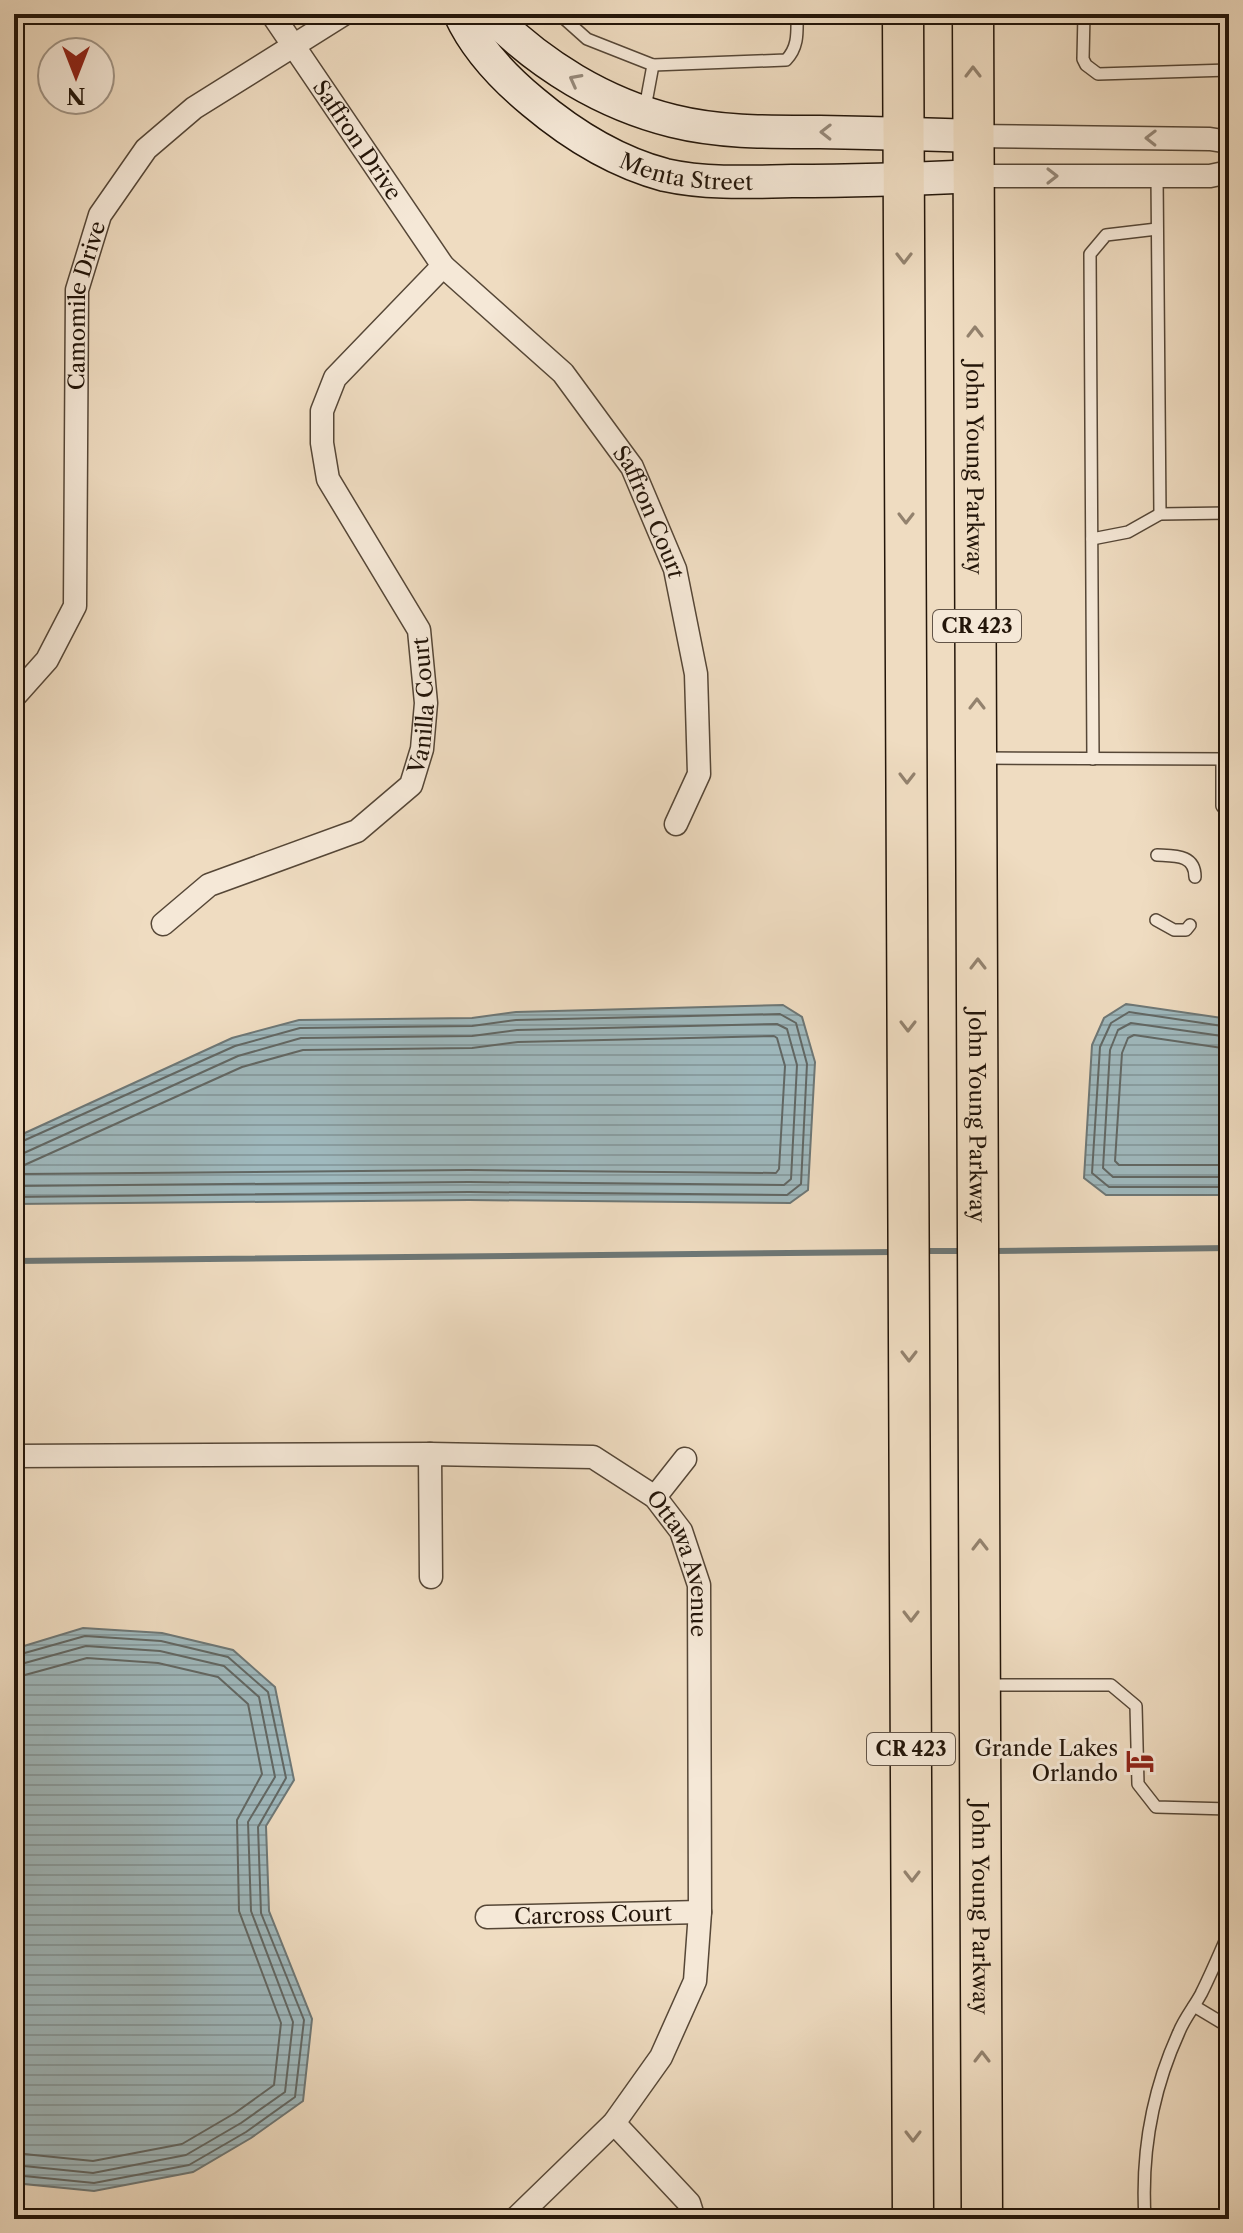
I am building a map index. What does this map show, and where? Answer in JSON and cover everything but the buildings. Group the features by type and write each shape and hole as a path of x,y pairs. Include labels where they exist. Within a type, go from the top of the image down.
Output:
{"highway":[{"name":"CR 423","path":"903,14 913,2219"},
{"name":"John Young Parkway","path":"973,14 982,2219"}],"street":[{"name":"Saffron Drive","path":"272,14 443,266"},
{"name":"Camomile Drive","path":"14,697 47,660 75,606 77,290 100,215 146,149 194,108 344,14"},
{"name":"Menta Street","path":"460,14 467,29 505,79 561,125 626,160 666,175 735,182 974,176"},
{"name":"Menta Street","path":"490,14 508,33 566,76 614,101 674,121 748,131 973,136"},
{"path":"973,136 1210,139 1229,142"},
{"path":"974,176 1210,176 1229,172"},
{"name":"Saffron Court","path":"443,266 563,373 632,467 675,569 696,674 699,774 676,824"},
{"name":"Vanilla Court","path":"163,924 209,885 357,831 411,785 422,749 426,703 419,630 328,479 322,443 322,411 335,378 443,266"},
{"path":"430,1454 431,1577"},
{"name":"Ottawa Avenue","path":"14,1456 430,1454 593,1457 655,1497 681,1531 699,1585 700,1912 695,1981 661,2057 614,2123 515,2219"},
{"path":"655,1497 685,1459"},
{"name":"Carcross Court","path":"487,1917 700,1912"},
{"path":"614,2123 689,2203 694,2219"}],"lane":[{"path":"559,14 587,39 653,65 786,60 793,54 797,40 797,14"},
{"path":"1084,14 1083,59 1098,74 1229,70"},
{"path":"644,111 653,65"},
{"path":"1157,176 1160,514"},
{"path":"1093,759 1090,254 1106,235 1157,229"},
{"path":"1092,539 1128,532 1160,514 1229,513"},
{"path":"977,758 1225,759 1222,806 1229,815"},
{"path":"1157,855 1182,856 1195,870 1195,877"},
{"path":"1156,920 1174,930 1186,930 1190,925"},
{"path":"981,1685 1111,1685 1136,1706 1138,1784 1156,1807 1229,1809"},
{"path":"1145,2219 1143,2184 1147,2138 1158,2088 1179,2030 1194,2006 1229,1932"},
{"path":"1194,2006 1229,2027"}],"water":[{"path":"1126,1004 1229,1019 1229,1195 1106,1195 1084,1178 1092,1045 1104,1018"},
{"path":"783,1005 802,1017 815,1062 808,1190 790,1203 469,1200 14,1204 14,1138 232,1038 299,1020 472,1018 516,1012"},
{"path":"83,1628 162,1633 233,1650 275,1687 294,1780 266,1826 269,1911 312,2019 303,2101 251,2138 193,2172 94,2191 14,2183 14,1649"}],"waterway":[{"path":"994,1251 1229,1248"},
{"path":"922,1251 966,1251"},
{"path":"14,1261 894,1252"}],"place":[{"name":"Grande Lakes Orlando","path":"1140,1761"}]}
